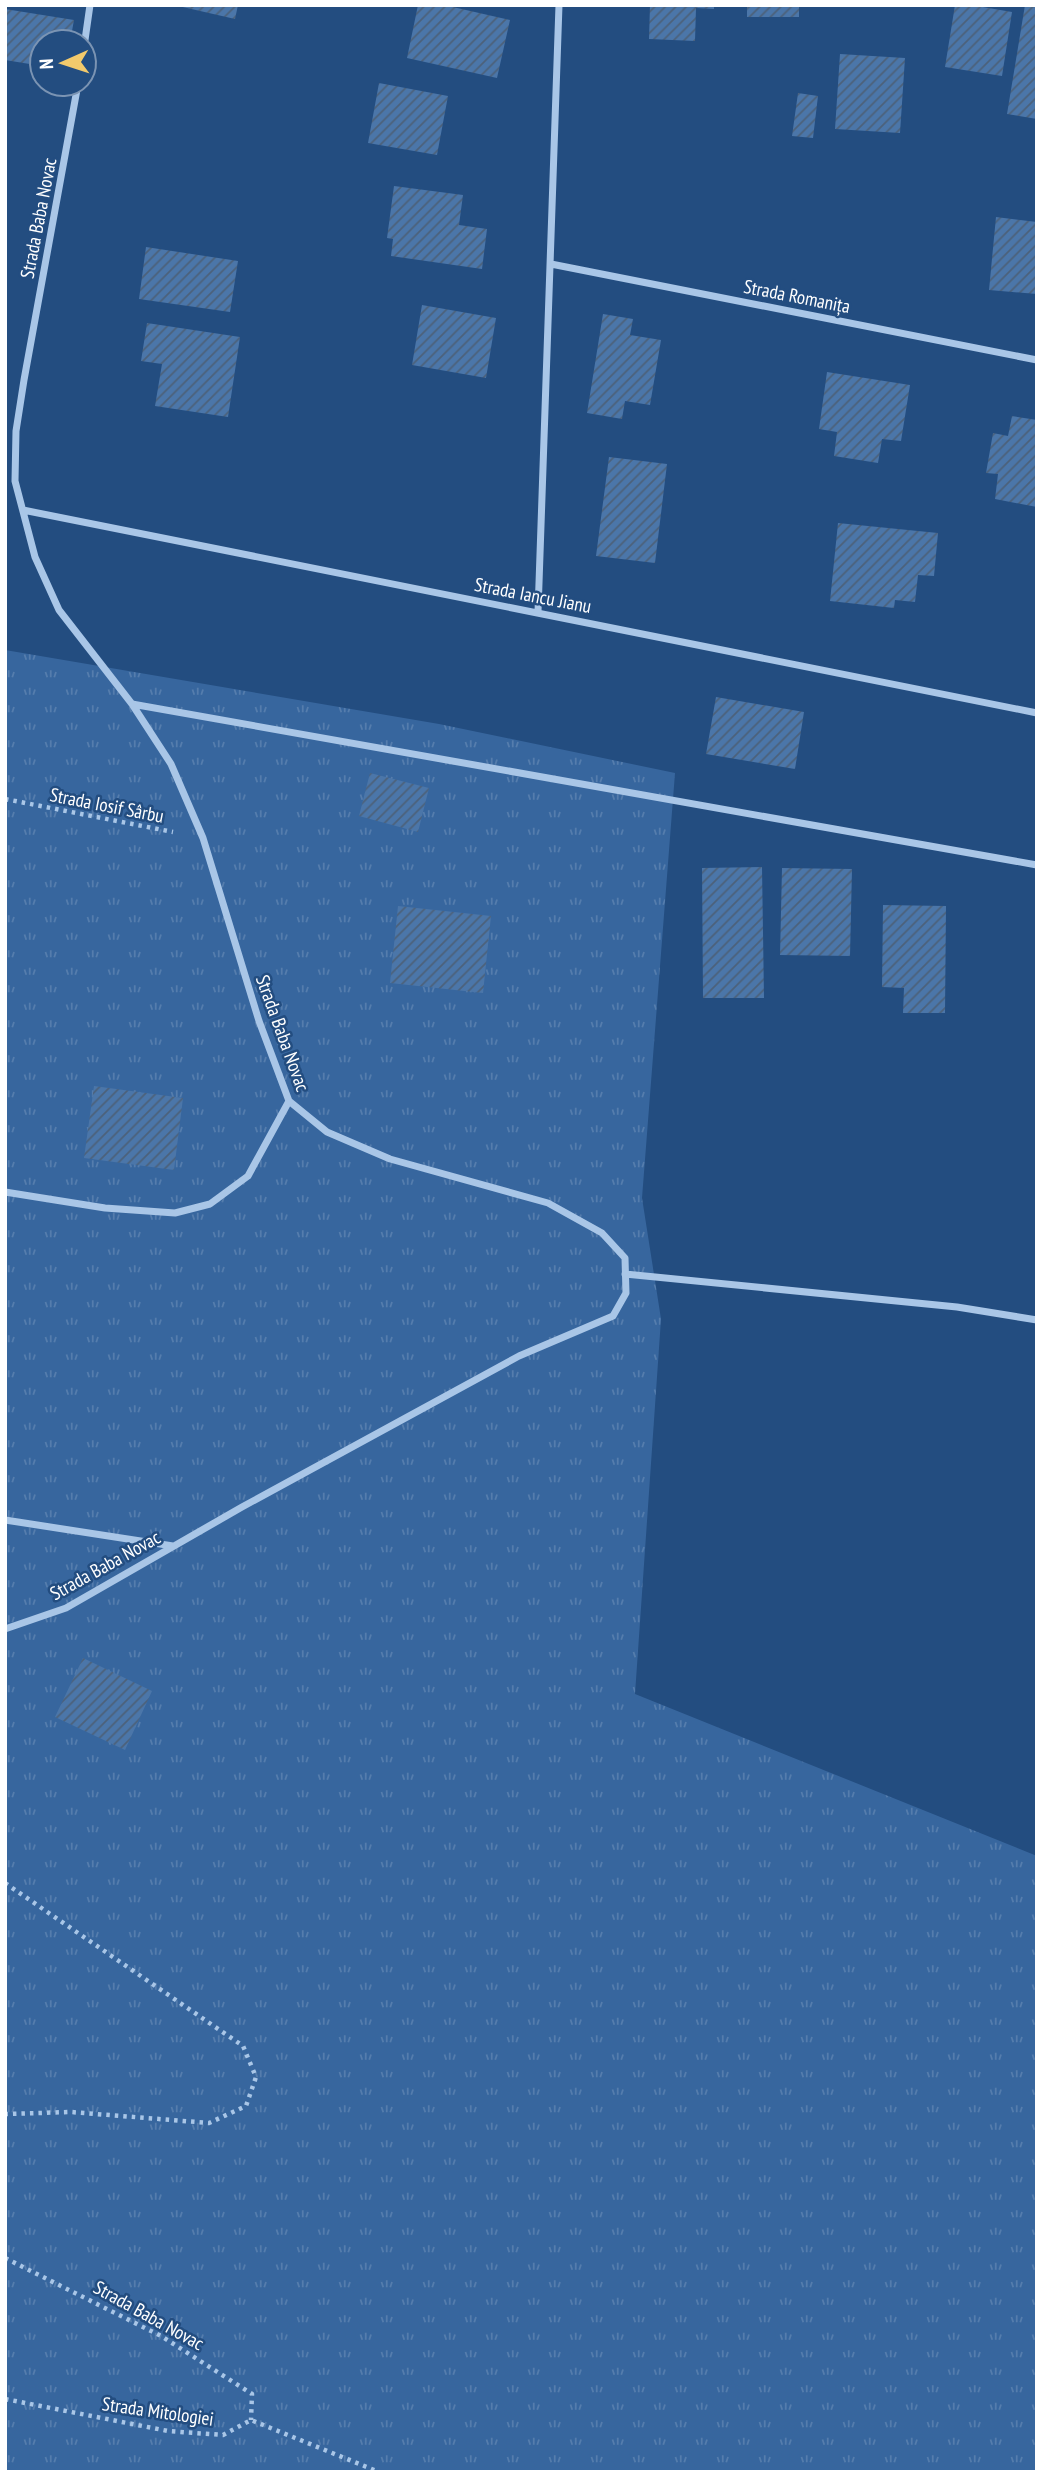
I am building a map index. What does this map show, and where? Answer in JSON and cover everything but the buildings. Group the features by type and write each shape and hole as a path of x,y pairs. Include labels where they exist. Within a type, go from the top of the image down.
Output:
{"street":[{"path":"87,28 90,5"},
{"path":"538,612 559,5"},
{"name":"Strada Baba Novac","path":"5,1629 66,1608 173,1546 519,1356 613,1316 626,1293 625,1258 602,1233 548,1203 390,1159 327,1132 289,1101 258,1021 203,838 171,764 132,704 59,610 35,557 15,481 16,431 75,98"},
{"name":"Strada Romanița","path":"551,264 1037,360"},
{"path":"5,481 15,481"},
{"name":"Strada Iancu Jianu","path":"23,510 1037,713"},
{"path":"132,704 1037,865"},
{"path":"5,1192 106,1208 175,1213 210,1204 248,1176 289,1101"},
{"path":"625,1274 957,1307 1037,1320"},
{"path":"5,1520 173,1546"}],"path":[{"name":"Strada Iosif Sârbu","path":"5,799 203,838"},
{"path":"5,1883 243,2046 256,2077 246,2106 209,2123 71,2112 5,2114"},
{"name":"Strada Baba Novac","path":"5,2258 161,2336 251,2393 251,2420"},
{"name":"Strada Mitologiei","path":"5,2399 168,2431 223,2435 251,2420"},
{"path":"251,2420 379,2472"}],"green space":[{"path":"5,650 439,724 675,773 642,1198 661,1319 635,1694 1037,1856 1037,2472 5,2472"}]}
